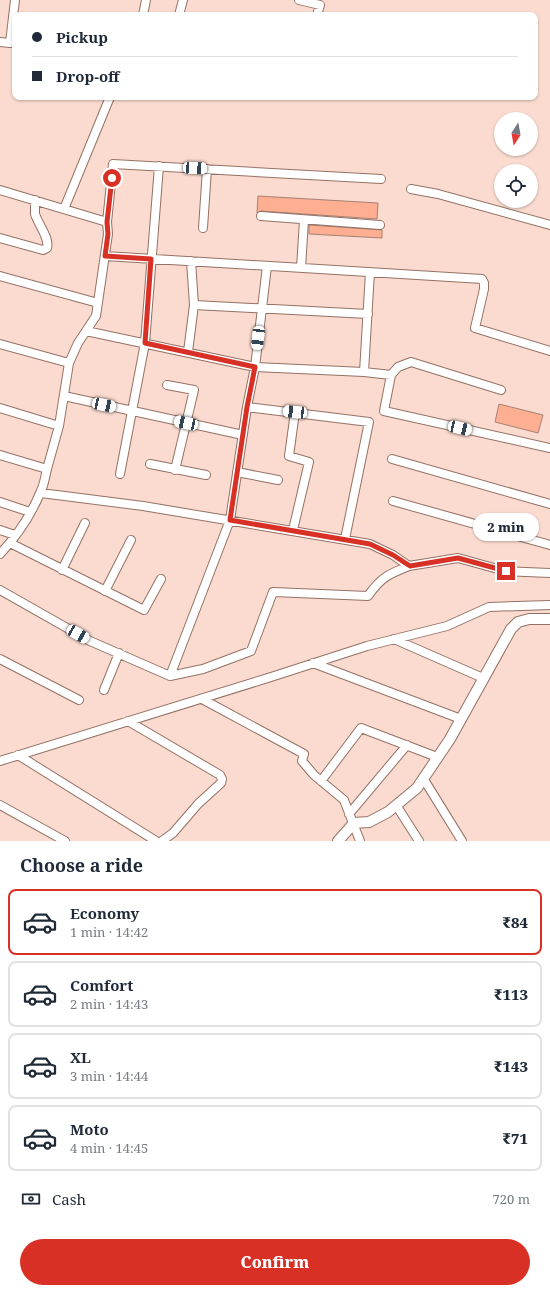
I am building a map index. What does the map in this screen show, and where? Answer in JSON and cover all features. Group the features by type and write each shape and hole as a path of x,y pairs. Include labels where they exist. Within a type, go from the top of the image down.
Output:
{"street":[{"path":"14,12 16,0"},
{"path":"144,12 146,0"},
{"path":"180,12 182,0"},
{"path":"299,0 320,5 318,12"},
{"path":"0,42 10,43 12,29"},
{"path":"64,209 109,100"},
{"path":"0,554 10,543 41,492 58,426 70,363 78,343 96,316 108,234 107,222 114,164 381,179"},
{"path":"120,474 145,343 159,166"},
{"path":"203,228 208,169"},
{"path":"411,189 438,194 550,225"},
{"path":"0,190 107,222"},
{"path":"0,238 43,250 47,248 48,245 35,213 35,200"},
{"path":"261,216 380,226"},
{"path":"301,268 304,220"},
{"path":"105,256 482,279 484,289 475,328 550,351"},
{"path":"188,352 194,305 191,261"},
{"path":"170,676 230,520 247,407 255,367 267,266"},
{"path":"364,372 370,272"},
{"path":"0,276 98,303"},
{"path":"194,305 368,314"},
{"path":"86,331 255,367 364,372 391,375"},
{"path":"0,344 70,363"},
{"path":"501,390 411,362 398,367 391,375 384,411 550,448"},
{"path":"167,385 194,390 175,470"},
{"path":"64,396 243,435"},
{"path":"247,407 369,422 345,539"},
{"path":"0,408 58,426"},
{"path":"293,530 309,462 289,456 295,412"},
{"path":"0,455 47,469"},
{"path":"392,459 550,504"},
{"path":"150,464 206,475"},
{"path":"237,472 278,480"},
{"path":"41,492 143,506 370,544 393,555 410,566"},
{"path":"393,501 550,545"},
{"path":"0,502 30,512"},
{"path":"62,570 85,523"},
{"path":"0,530 15,535"},
{"path":"105,591 131,540"},
{"path":"10,543 144,610 161,579"},
{"path":"0,590 90,641 170,676 203,669 251,651 273,592 368,596 376,584 386,575 410,566 458,558 506,571 550,573"},
{"path":"0,760 202,699 367,646 447,626 489,607 550,606"},
{"path":"352,819 369,822 388,812 417,788 450,739 511,629 518,622 529,619 550,619"},
{"path":"394,639 483,678"},
{"path":"104,690 119,653"},
{"path":"0,659 78,700"},
{"path":"313,664 461,719"},
{"path":"202,699 304,754 302,761 321,781 344,800 360,841"},
{"path":"128,721 220,775 222,779 221,783 198,804 173,833 162,841"},
{"path":"321,781 361,728 438,757"},
{"path":"338,841 352,819 407,745"},
{"path":"18,755 156,841"},
{"path":"423,778 462,841"},
{"path":"0,805 65,841"},
{"path":"396,805 419,841"}],"building":[{"path":"258,196 378,203 377,219 261,211 257,213"},
{"path":"309,225 382,230 382,238 309,234"},
{"path":"499,404 543,415 538,433 495,422"}],"route":[{"path":"112,178 105,256 151,259 145,343 255,367 247,407 230,520 370,544 393,555 410,566 458,558 506,571"}]}
